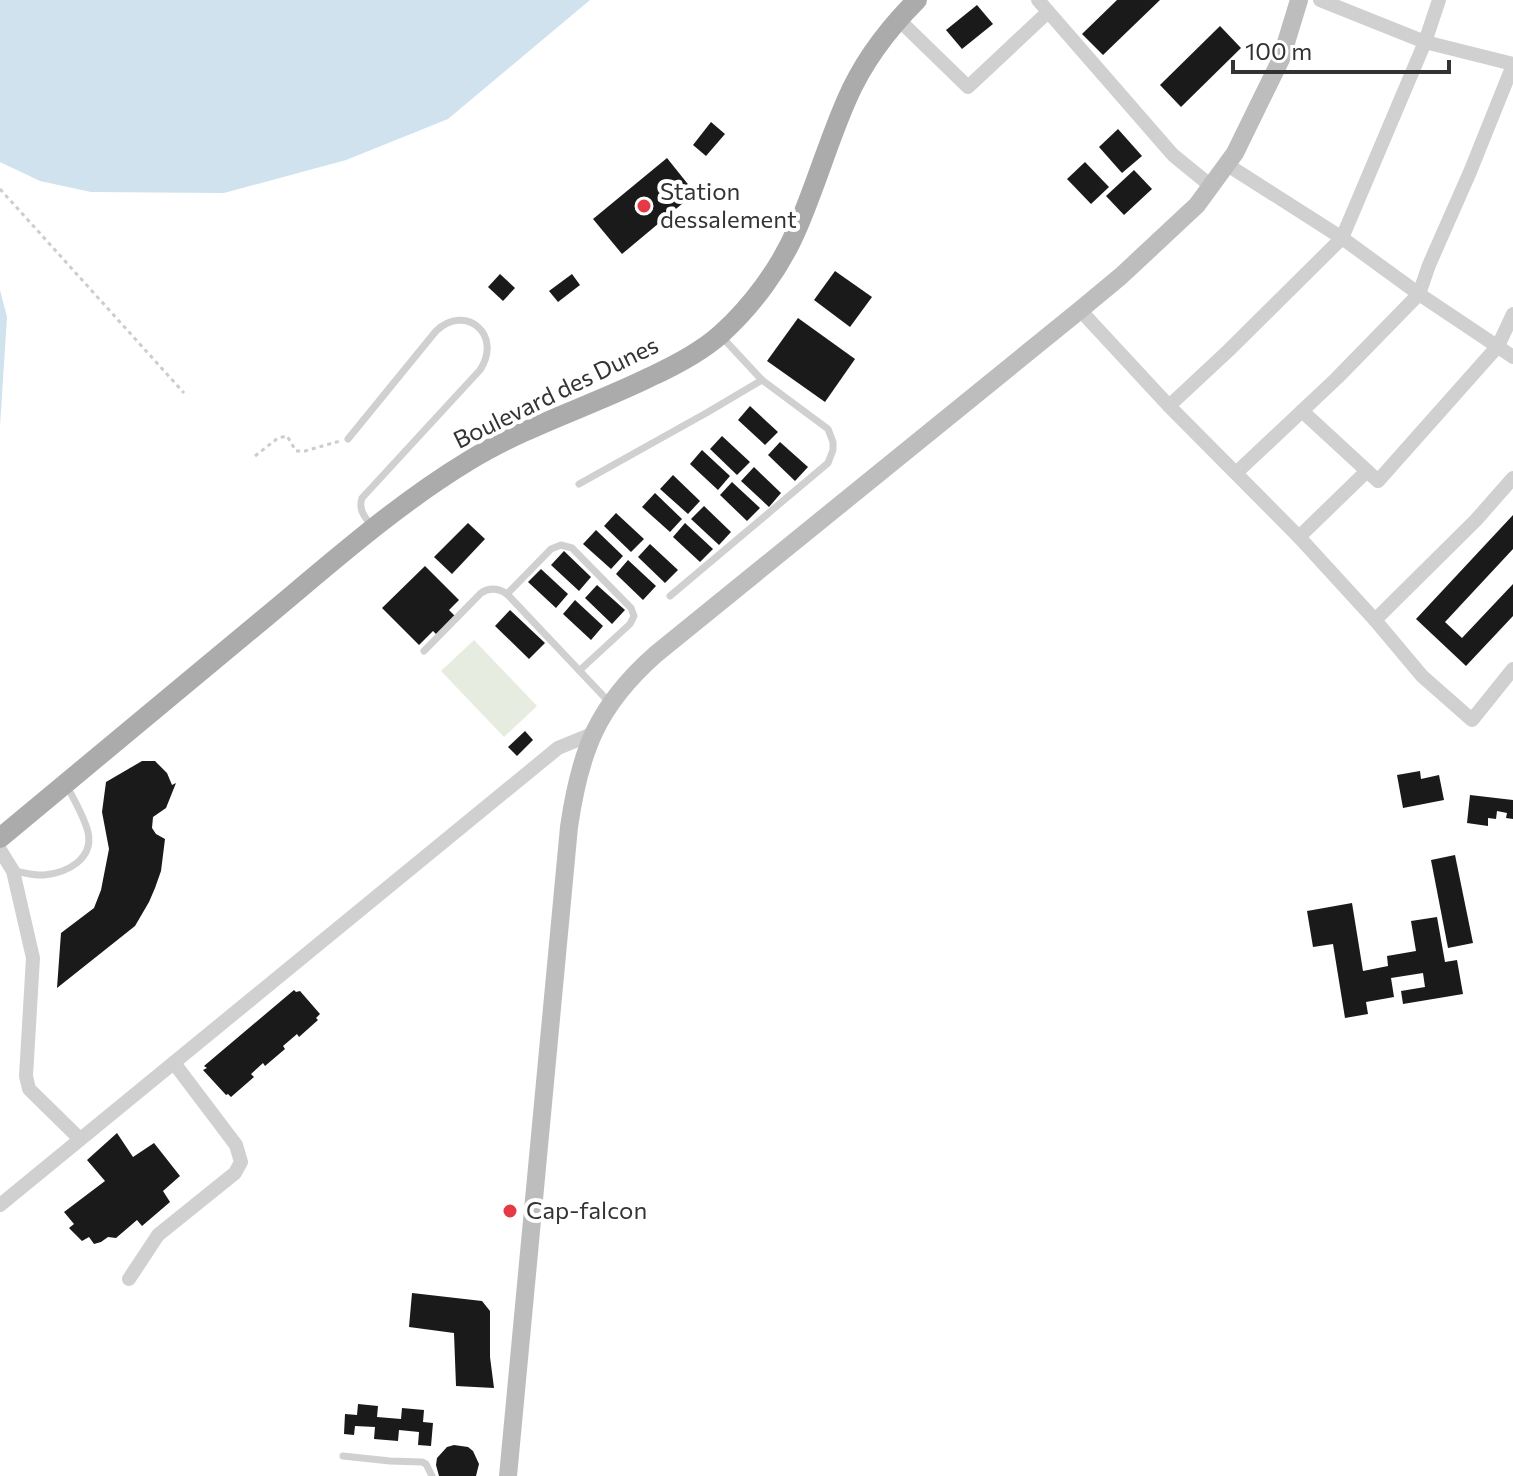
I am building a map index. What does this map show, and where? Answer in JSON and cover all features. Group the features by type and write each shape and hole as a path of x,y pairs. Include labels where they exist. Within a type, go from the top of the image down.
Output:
{"main road":[{"name":"Boulevard des Dunes","path":"0,838 421,493 471,460 675,365 720,335 772,275 795,233 848,96 875,49 917,0"},
{"path":"508,1476 569,827 574,793 592,734 631,677 656,654 1121,276 1197,205 1235,153 1281,59 1299,0"}],"street":[{"path":"1236,473 1337,378 1419,294 1513,64 1425,42 1320,0"},
{"path":"1169,406 1342,238 1425,42 1439,0"},
{"path":"898,19 968,87 1043,6 1173,155 1211,186"},
{"path":"1226,164 1342,238 1513,357"},
{"path":"1080,310 1169,406 1299,537 1422,676 1472,720 1513,669"},
{"path":"1302,411 1378,481 1498,346 1513,314"},
{"path":"1299,537 1367,471"},
{"path":"1375,620 1476,520 1513,478"},
{"path":"0,1205 558,748 592,734"},
{"path":"0,850 13,871 33,958 26,1076 29,1089 80,1139"},
{"path":"129,1279 158,1235 235,1173 241,1162 236,1145 174,1063"}],"lane":[{"path":"348,439 444,323 464,320 482,330 488,350 480,370 362,498 362,513 374,529"},
{"path":"670,596 828,463 832,456 833,442 828,429 762,380 720,335"},
{"path":"579,484 762,380"},
{"path":"507,594 551,549 567,546 631,608 634,616 630,624 580,670"},
{"path":"424,651 481,593 495,589 507,594 611,703"},
{"path":"13,871 43,875 64,870 81,861 89,848 88,833 66,784"},
{"path":"343,1456 422,1462 432,1476"}],"path":[{"path":"0,189 184,393"},
{"path":"255,456 278,438 287,436 296,451 348,439"}],"shaded area":[{"path":"474,640 537,706 504,737 441,671"}],"water":[{"path":"0,0 590,0 448,119 346,160 224,193 91,192 40,181 0,162"},
{"path":"0,290 7,317 0,426"}],"building":[{"path":"1117,0 1160,0 1103,55 1082,34"},
{"path":"977,5 993,24 962,49 946,30"},
{"path":"1220,26 1241,48 1181,107 1160,85"},
{"path":"711,122 725,134 706,156 693,145"},
{"path":"1118,129 1142,156 1122,173 1099,147"},
{"name":"Station dessalement","path":"667,158 695,193 622,254 593,219"},
{"path":"1085,162 1109,187 1091,204 1067,179"},
{"path":"1134,170 1152,189 1124,215 1106,196"},
{"path":"835,271 872,297 850,327 814,300"},
{"path":"500,274 515,288 503,301 488,287"},
{"path":"572,274 580,285 558,302 549,291"},
{"path":"798,318 855,359 825,402 767,361"},
{"path":"750,406 778,432 765,445 738,420"},
{"path":"722,436 750,462 737,475 710,449"},
{"path":"780,442 808,467 795,481 768,455"},
{"path":"702,450 730,476 718,490 690,464"},
{"path":"754,467 781,493 769,507 741,481"},
{"path":"673,475 700,501 688,514 660,489"},
{"path":"732,482 760,508 747,521 720,495"},
{"path":"655,493 682,519 670,532 642,507"},
{"path":"704,506 731,532 719,545 691,519"},
{"path":"616,513 644,539 631,552 604,526"},
{"path":"1513,515 1513,549 1445,622 1462,638 1513,584 1513,616 1466,666 1416,619"},
{"path":"468,523 485,539 452,574 434,557"},
{"path":"685,523 713,549 700,562 673,537"},
{"path":"596,530 623,556 611,569 583,544"},
{"path":"650,544 678,570 665,583 638,557"},
{"path":"564,551 591,577 579,591 551,565"},
{"path":"628,560 656,586 643,600 616,574"},
{"path":"425,566 459,600 449,610 456,617 438,636 433,631 419,645 382,608"},
{"path":"541,569 568,594 556,608 528,582"},
{"path":"597,585 625,610 612,624 585,598"},
{"path":"575,600 603,626 591,640 563,614"},
{"path":"510,610 545,643 529,659 495,626"},
{"path":"525,731 533,740 517,756 508,747"},
{"path":"142,761 155,761 167,773 172,785 176,783 166,808 153,817 152,828 165,839 161,871 155,888 135,926 57,988 61,933 94,908 101,890 109,849 102,812 106,782"},
{"path":"1420,771 1421,779 1439,775 1444,800 1403,808 1397,775"},
{"path":"1470,795 1513,800 1513,819 1506,818 1507,813 1497,811 1496,819 1488,818 1488,826 1467,823"},
{"path":"1455,855 1473,943 1448,948 1431,860"},
{"path":"1352,903 1363,971 1388,966 1387,956 1416,951 1411,921 1437,917 1445,962 1457,960 1463,994 1403,1004 1401,991 1425,987 1423,973 1391,978 1394,997 1366,1002 1368,1014 1345,1018 1333,944 1313,947 1307,911"},
{"path":"294,990 300,991 320,1014 316,1018 318,1020 283,1046 285,1049 265,1066 263,1063 251,1074 254,1077 231,1097 226,1095 203,1070 207,1068 204,1066"},
{"path":"117,1133 133,1157 154,1143 180,1176 163,1191 170,1202 142,1226 137,1220 116,1238 108,1237 94,1244 89,1237 82,1241 69,1228 74,1224 64,1212 105,1181 87,1160"},
{"path":"412,1293 482,1301 490,1311 494,1388 456,1386 454,1333 409,1327"},
{"path":"358,1404 378,1406 377,1417 401,1419 402,1408 424,1410 423,1422 433,1423 431,1446 418,1445 419,1432 399,1430 398,1441 374,1439 375,1427 355,1426 354,1435 344,1434 345,1414 357,1415"},
{"path":"454,1445 473,1451 479,1464 476,1476 439,1476 437,1458 447,1447"}],"place":[{"name":"Station dessalement","path":"644,206"},
{"name":"Cap-falcon","path":"510,1211"}]}
